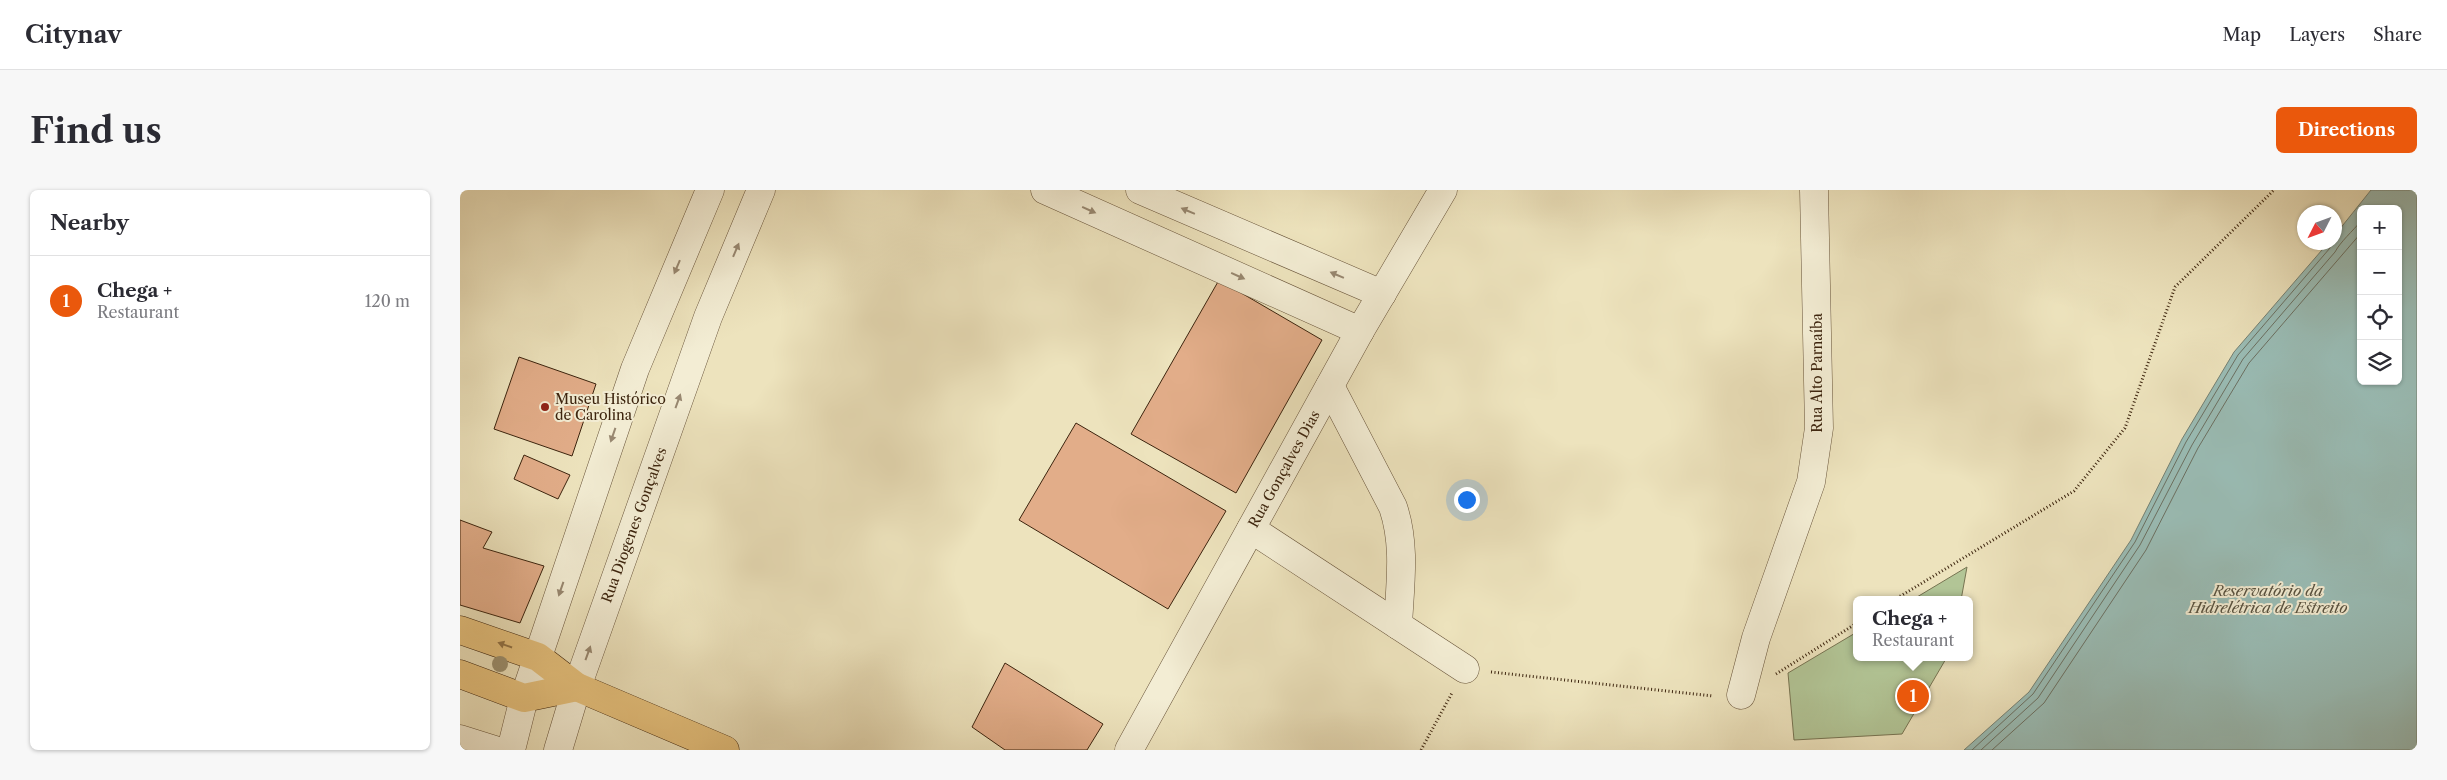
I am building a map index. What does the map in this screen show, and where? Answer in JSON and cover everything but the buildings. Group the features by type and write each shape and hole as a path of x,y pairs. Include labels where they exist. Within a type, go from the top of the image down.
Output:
{"main road":[{"path":"460,630 538,657 577,687 725,750"},
{"path":"460,674 524,698 577,687"}],"street":[{"path":"511,750 524,698 635,369 710,190"},
{"name":"Rua Diogenes Gonçalves","path":"558,750 577,687 708,317 762,190"},
{"path":"1045,190 1360,331"},
{"path":"1140,190 1382,294"},
{"name":"Rua Gonçalves Dias","path":"1129,750 1360,331 1443,190"},
{"name":"Rua Alto Parnaíba","path":"1741,695 1756,638 1811,482 1819,428 1814,190"},
{"path":"1330,386 1393,507 1400,528 1402,552 1398,625"},
{"path":"1251,529 1464,669"},
{"path":"460,739 495,750"}],"path":[{"path":"1901,596 2074,492 2125,428 2175,287 2274,190"},
{"path":"1421,750 1464,669 1727,697 1741,695 1853,625"}],"green space":[{"path":"1967,567 1962,596 1919,596"},
{"path":"1853,634 1853,661 1945,661 1902,734 1794,740 1788,673"}],"water":[{"name":"Reservatório da Hidrelétrica de Estreito","path":"2371,190 2417,190 2417,750 1964,750 2029,692 2131,540 2182,439 2234,352 2322,250 2342,250 2342,226 2357,208 2357,385 2402,385 2402,205 2359,205"}],"place":[{"name":"Museu Histórico de Carolina","path":"545,407"},
{"name":"Chega +","path":"1913,696"}]}
